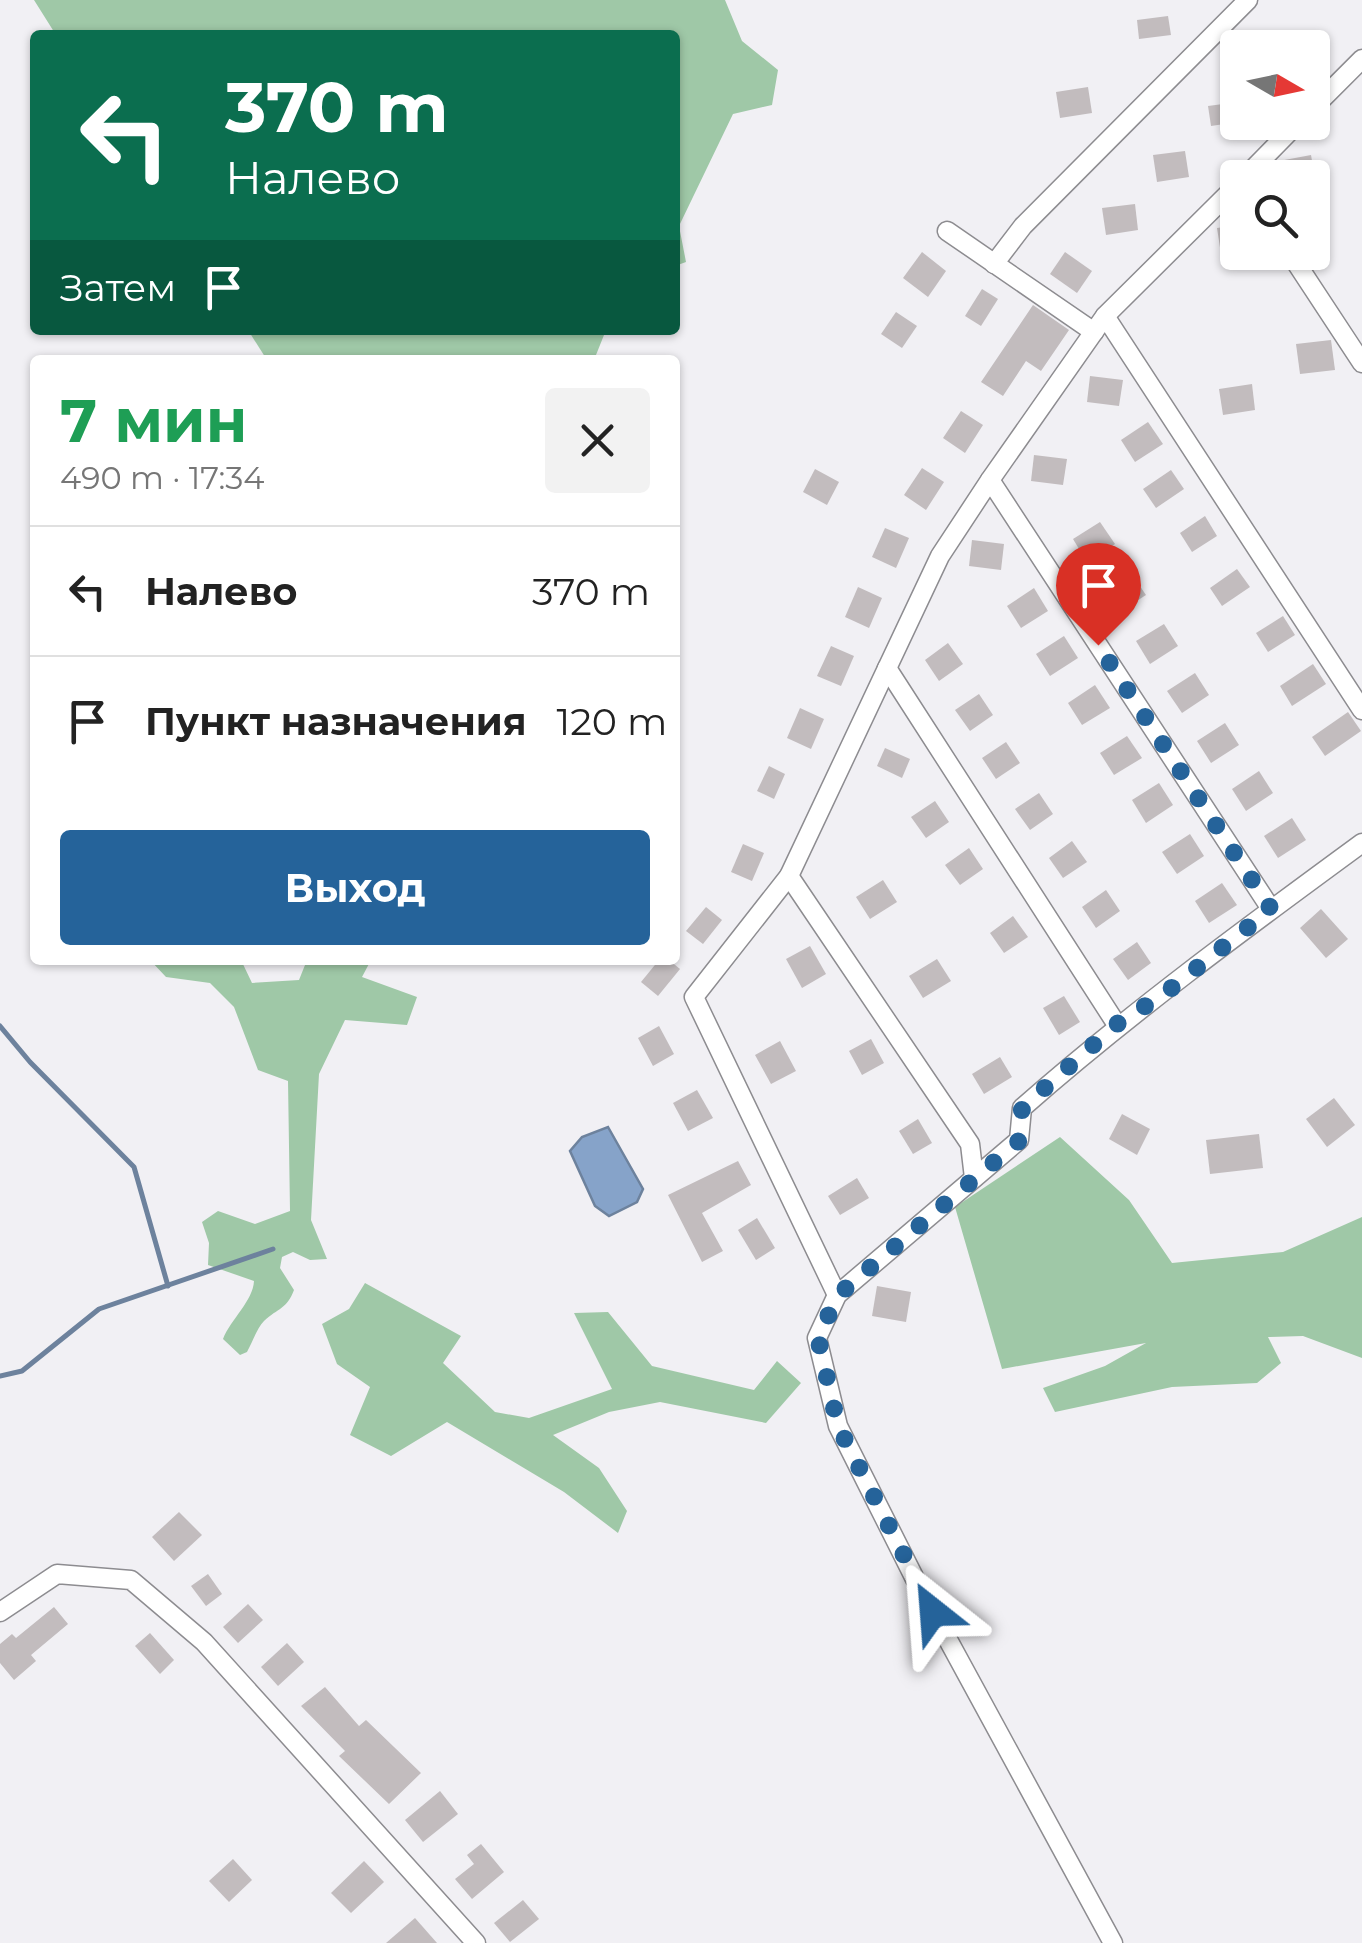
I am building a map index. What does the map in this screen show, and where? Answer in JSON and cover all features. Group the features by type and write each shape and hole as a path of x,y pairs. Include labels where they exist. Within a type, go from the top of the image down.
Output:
{"street":[{"path":"994,264 1023,226 1248,0"},
{"path":"1330,91 1362,59"},
{"path":"1262,160 1281,140"},
{"path":"838,1295 694,997 789,876 940,556 990,480 1105,316 1220,202"},
{"path":"947,231 1094,332"},
{"path":"1301,270 1362,363"},
{"path":"1105,316 1362,710"},
{"path":"990,480 1271,909"},
{"path":"888,668 1117,1024"},
{"path":"1113,1943 915,1579 838,1426 818,1338 838,1295 1020,1140 1022,1108 1117,1024 1164,994 1362,842"},
{"path":"789,876 970,1144 974,1178"},
{"path":"0,1612 57,1574 131,1580 204,1642 476,1943"}],"green space":[{"path":"34,0 725,0 742,41 778,70 772,105 733,114 680,224 680,30 53,30"},
{"path":"680,231 686,262 680,264"},
{"path":"251,335 604,335 596,355 264,355"},
{"path":"155,965 243,965 252,983 299,980 305,965 368,965 362,977 417,997 407,1025 345,1020 319,1074 311,1220 327,1259 310,1260 293,1252 282,1257 280,1268 294,1290 285,1305 261,1324 247,1352 240,1355 223,1339 250,1296 254,1281 208,1265 209,1243 202,1222 218,1211 255,1224 290,1211 288,1081 258,1070 234,1007 210,983 166,977"},
{"path":"1060,1137 1129,1200 1172,1263 1283,1252 1362,1217 1362,1358 1303,1336 1268,1337 1281,1363 1257,1383 1172,1387 1055,1412 1043,1388 1105,1366 1146,1343 1002,1369 955,1207"},
{"path":"365,1283 461,1336 443,1363 495,1412 529,1418 612,1389 574,1313 608,1312 652,1366 754,1390 777,1361 801,1383 766,1423 660,1402 609,1412 553,1435 599,1468 627,1511 618,1533 564,1492 447,1422 391,1456 350,1435 370,1387 337,1364 322,1324 349,1309"}],"water":[{"path":"608,1127 643,1189 637,1202 609,1216 595,1206 570,1151 582,1137"}],"building":[{"path":"1168,16 1171,35 1139,39 1137,20"},
{"path":"1088,87 1092,113 1060,118 1056,92"},
{"path":"1220,104 1220,125 1211,126 1208,106"},
{"path":"1185,151 1189,177 1157,182 1153,155"},
{"path":"1311,155 1312,160 1284,160"},
{"path":"1135,204 1138,230 1106,235 1102,208"},
{"path":"922,252 946,271 928,297 903,278"},
{"path":"1065,252 1092,271 1077,293 1050,274"},
{"path":"982,289 998,299 981,326 965,316"},
{"path":"1033,305 1069,330 1041,371 1026,361 1003,396 981,382"},
{"path":"896,312 917,326 902,348 881,334"},
{"path":"1331,340 1335,370 1300,374 1296,344"},
{"path":"1090,376 1123,380 1119,406 1087,402"},
{"path":"1252,384 1255,410 1223,415 1219,389"},
{"path":"961,411 983,425 965,453 943,438"},
{"path":"1148,422 1163,444 1135,462 1121,440"},
{"path":"1034,455 1067,459 1063,485 1031,481"},
{"path":"922,468 944,482 926,510 904,495"},
{"path":"815,469 839,482 827,505 803,492"},
{"path":"1171,470 1184,489 1156,508 1143,489"},
{"path":"1205,516 1217,536 1192,552 1180,533"},
{"path":"1100,522 1115,544 1087,562 1073,539"},
{"path":"885,528 909,538 896,568 872,557"},
{"path":"972,540 1004,544 1001,570 969,566"},
{"path":"1237,569 1250,587 1222,606 1210,588"},
{"path":"1131,573 1146,595 1118,613 1104,590"},
{"path":"858,587 882,598 869,628 845,617"},
{"path":"1034,588 1048,611 1021,628 1007,606"},
{"path":"1283,616 1295,635 1268,652 1256,633"},
{"path":"1164,624 1178,646 1150,664 1136,641"},
{"path":"1064,636 1078,658 1050,676 1036,654"},
{"path":"948,643 963,664 939,681 925,660"},
{"path":"831,646 854,656 841,686 817,676"},
{"path":"1313,664 1326,684 1292,706 1280,686"},
{"path":"1195,673 1209,695 1182,713 1167,691"},
{"path":"1095,685 1110,708 1082,725 1068,703"},
{"path":"979,694 993,715 970,731 955,710"},
{"path":"800,708 824,719 811,749 787,738"},
{"path":"1348,712 1361,731 1325,756 1312,737"},
{"path":"1225,723 1239,745 1211,763 1197,741"},
{"path":"1127,736 1142,758 1114,775 1100,753"},
{"path":"1006,742 1020,763 996,779 982,758"},
{"path":"885,748 910,759 902,778 877,766"},
{"path":"769,766 785,774 774,799 757,791"},
{"path":"1259,771 1273,793 1246,811 1232,789"},
{"path":"1159,783 1173,805 1146,823 1132,800"},
{"path":"1039,793 1053,814 1030,830 1015,809"},
{"path":"935,801 949,822 926,838 911,817"},
{"path":"1292,818 1306,840 1278,858 1264,836"},
{"path":"1190,834 1204,856 1177,874 1162,852"},
{"path":"1072,841 1087,862 1063,878 1049,858"},
{"path":"743,844 764,853 752,881 731,872"},
{"path":"969,848 983,869 960,885 945,865"},
{"path":"883,880 897,902 870,919 856,897"},
{"path":"1222,883 1237,905 1209,923 1195,901"},
{"path":"1106,890 1120,911 1096,928 1082,907"},
{"path":"706,907 722,920 703,944 686,931"},
{"path":"1321,909 1348,939 1326,958 1300,928"},
{"path":"1013,916 1028,937 1004,953 990,933"},
{"path":"1137,942 1151,963 1128,980 1113,959"},
{"path":"810,946 826,974 802,988 786,959"},
{"path":"937,959 951,981 923,998 909,976"},
{"path":"655,965 675,965 680,969 658,996 641,982"},
{"path":"1064,996 1080,1022 1059,1035 1043,1008"},
{"path":"659,1026 674,1054 653,1066 638,1038"},
{"path":"871,1039 884,1063 862,1075 849,1051"},
{"path":"780,1041 796,1071 771,1084 755,1055"},
{"path":"1000,1057 1012,1077 984,1094 972,1074"},
{"path":"697,1090 713,1118 688,1131 673,1103"},
{"path":"1334,1098 1355,1125 1327,1147 1306,1119"},
{"path":"1122,1114 1150,1129 1137,1155 1109,1139"},
{"path":"918,1119 932,1143 913,1154 899,1131"},
{"path":"1259,1134 1263,1168 1210,1174 1206,1140"},
{"path":"738,1161 751,1185 702,1213 723,1251 702,1262 668,1195"},
{"path":"857,1178 869,1198 840,1215 828,1196"},
{"path":"757,1218 775,1248 756,1260 738,1230"},
{"path":"877,1286 911,1292 906,1322 872,1316"},
{"path":"179,1512 202,1535 174,1561 152,1537"},
{"path":"208,1574 222,1594 206,1606 191,1586"},
{"path":"248,1604 263,1620 238,1643 223,1627"},
{"path":"54,1607 68,1624 31,1655 36,1661 14,1680 0,1663 0,1644 12,1634 16,1638"},
{"path":"150,1633 174,1660 160,1674 135,1646"},
{"path":"287,1643 304,1662 278,1686 261,1667"},
{"path":"325,1687 359,1726 366,1720 421,1773 389,1804 339,1756 345,1751 301,1706"},
{"path":"440,1791 458,1814 423,1842 405,1820"},
{"path":"481,1844 504,1872 472,1899 455,1879 474,1864 467,1855"},
{"path":"233,1859 252,1880 229,1902 209,1881"},
{"path":"364,1861 384,1882 351,1913 331,1893"},
{"path":"523,1900 539,1919 510,1942 494,1923"},
{"path":"415,1918 437,1943 386,1943"}],"waterway":[{"path":"0,1026 30,1062 134,1167 168,1286"},
{"path":"0,1376 22,1371 99,1309 273,1249"}],"route":[{"path":"933,1612 838,1426 818,1338 838,1295 1020,1140 1022,1108 1117,1024 1164,994 1271,909 1098,645"}]}
